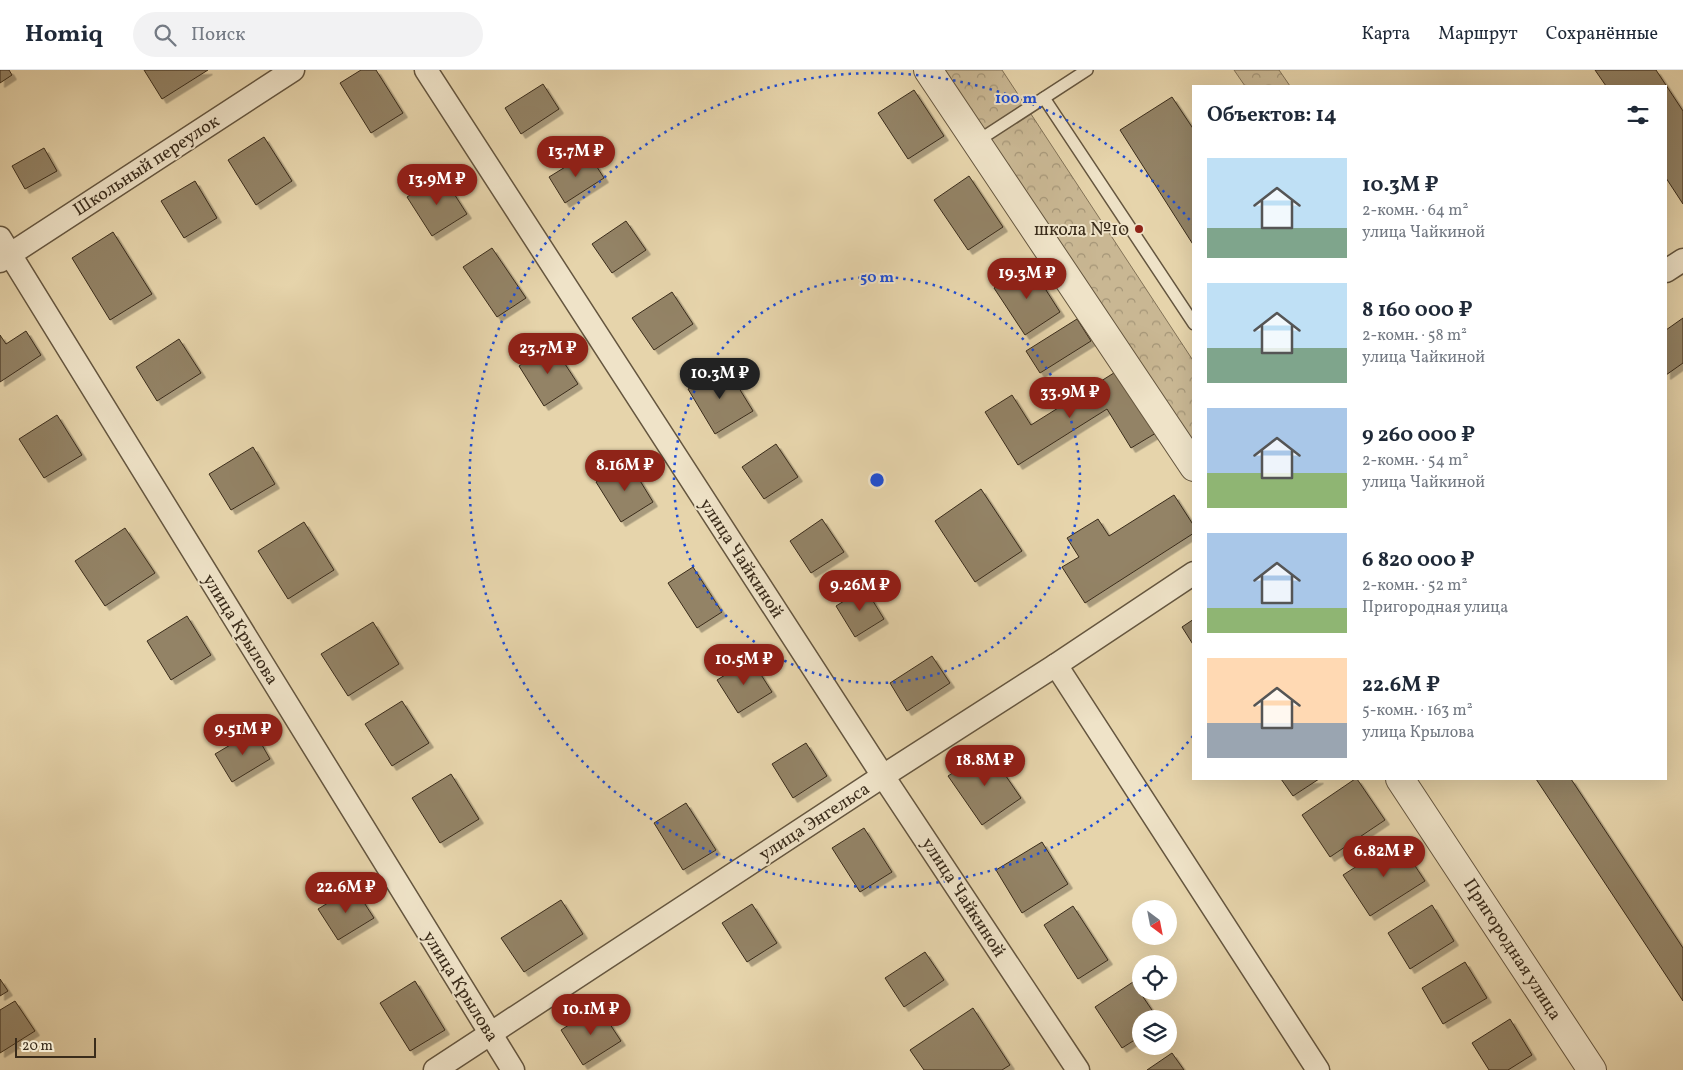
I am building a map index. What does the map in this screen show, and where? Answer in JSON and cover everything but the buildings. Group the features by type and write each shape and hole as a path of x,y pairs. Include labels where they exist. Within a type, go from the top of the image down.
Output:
{"street":[{"name":"Школьный переулок","path":"3,251 293,70"},
{"name":"улица Чайкиной","path":"426,70 883,776 1078,1070"},
{"path":"928,70 1192,464"},
{"name":"улица Крылова","path":"3,251 513,1070"},
{"path":"1667,270 1683,260"},
{"name":"улица Энгельса","path":"435,1070 1192,574"},
{"path":"1056,664 1318,1070"},
{"name":"Пригородная улица","path":"1401,780 1592,1070"}],"lane":[{"path":"976,142 1087,70"},
{"path":"1044,98 1192,321"}],"green space":[{"path":"945,70 1002,70 1192,359 1192,452"},
{"path":"1234,70 1279,70 1289,85 1244,85"}],"place":[{"name":"школа №10","path":"1139,229"}]}
